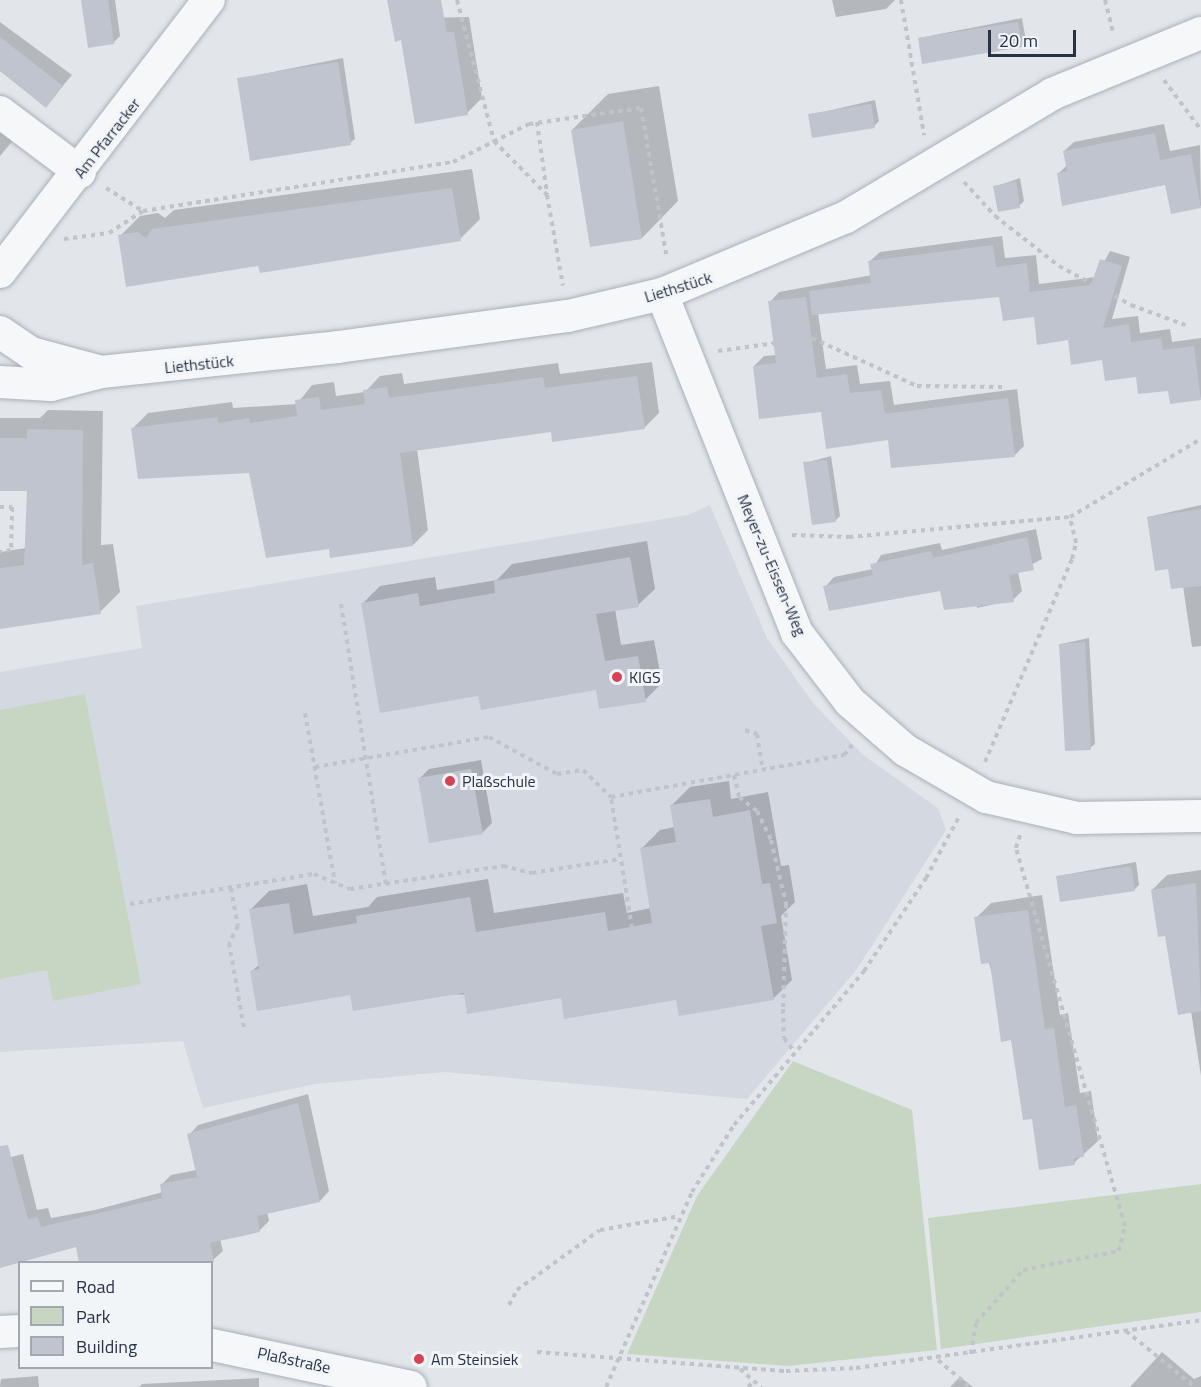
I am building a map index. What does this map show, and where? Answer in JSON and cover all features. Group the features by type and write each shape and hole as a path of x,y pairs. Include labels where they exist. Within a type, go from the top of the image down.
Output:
{"street":[{"name":"Am Pfarracker","path":"0,272 80,172 209,0"},
{"name":"Liethstück","path":"0,382 51,385 101,372 208,364 568,316 662,294 846,217 943,157 1134,57 1201,33"},
{"path":"0,112 80,172"},
{"name":"Meyer-zu-Eissen-Weg","path":"662,294 797,633 849,702 905,750 972,792 1077,818 1201,816"},
{"name":"Liethstück","path":"0,332 31,353 101,372"},
{"path":"0,1332 18,1331"},
{"name":"Plaßstraße","path":"213,1345 411,1387"}],"path":[{"path":"457,0 494,141 548,195"},
{"path":"901,0 923,133 943,157 995,216 1059,266 1131,305 1185,325"},
{"path":"1104,0 1134,57 1201,130"},
{"path":"22,244 109,233 143,211 453,162 537,122 641,108 668,263 662,294"},
{"path":"537,122 568,316"},
{"path":"80,172 143,211"},
{"path":"687,356 812,338 917,386 1002,387"},
{"path":"758,534 849,537 1070,517 1201,439"},
{"path":"0,507 12,507 11,550 0,552"},
{"path":"606,1387 680,1216 734,1125 793,1050 864,971 926,878 972,792 1072,559 1076,543 1070,517"},
{"path":"341,604 386,884"},
{"path":"305,713 335,883"},
{"path":"611,797 844,755 871,720"},
{"path":"745,730 757,734 763,770"},
{"path":"315,766 489,737 557,774 583,770 611,797 635,946"},
{"path":"734,775 739,797 757,811 771,840 786,904 784,1038 793,1050"},
{"path":"971,1354 976,1323 1023,1270 1119,1251 1125,1226 1016,848"},
{"path":"130,904 314,874 350,889 503,866 532,873 621,859"},
{"path":"231,888 238,926 229,943 244,1028"},
{"path":"509,1305 518,1290 600,1230 680,1216"},
{"path":"537,1352 739,1368 856,1368 938,1359 1201,1320"},
{"path":"1126,1331 1195,1387"},
{"path":"938,1359 970,1387"},
{"path":"739,1368 760,1387"},
{"path":"748,1387 754,1381"}],"shaded area":[{"name":"Plaßschule","path":"710,505 767,638 813,703 863,755 938,808 946,830 857,969 747,1099 445,1072 315,1084 203,1108 183,1041 0,1052 0,672 142,648 136,606 688,515"}],"green space":[{"path":"85,694 141,984 53,1001 47,970 0,979 0,710"},
{"path":"793,1061 912,1110 937,1350 788,1366 627,1354 697,1196"},
{"path":"1201,1184 1201,1312 941,1349 928,1218"}],"building":[{"path":"81,0 108,0 114,44 88,48"},
{"path":"387,0 441,0 447,32 454,32 468,115 415,124 401,40 395,42"},
{"path":"1018,22 1022,47 922,64 918,38"},
{"path":"0,37 63,86 46,108 0,71"},
{"path":"338,62 351,145 250,161 237,78"},
{"path":"871,104 875,128 812,138 808,114"},
{"path":"623,121 642,239 590,247 571,130"},
{"path":"1155,133 1160,160 1191,154 1201,208 1171,214 1165,185 1062,206 1057,173 1067,171 1063,151"},
{"path":"1016,181 1020,208 998,212 993,186"},
{"path":"452,188 461,241 260,273 258,266 126,287 118,235 138,232 146,238 152,229"},
{"path":"993,245 996,267 1027,263 1030,292 1091,285 1100,259 1122,266 1103,328 1129,324 1131,342 1161,338 1163,350 1194,346 1201,400 1170,404 1168,391 1138,394 1136,377 1105,381 1102,360 1071,365 1068,340 1037,345 1034,317 1003,321 999,297 812,315 809,291 871,283 868,261"},
{"path":"806,297 817,378 847,374 850,393 881,390 885,414 1008,398 1015,457 891,468 888,440 826,449 821,412 759,419 753,366 776,363 768,301"},
{"path":"637,376 645,429 552,442 551,432 400,453 413,546 330,558 329,549 266,558 249,473 138,479 131,428 217,417 218,423 249,418 250,423 297,416 295,400 319,397 321,410 365,404 363,390 387,387 389,398 543,377 545,388"},
{"path":"27,429 83,430 82,565 93,563 101,614 0,629 0,568 24,565 27,491 0,491 0,438 27,438"},
{"path":"827,460 836,522 812,525 803,462"},
{"path":"1201,509 1201,586 1171,589 1168,569 1155,571 1147,517"},
{"path":"1027,537 1034,570 1009,575 1014,602 944,610 940,591 829,611 823,586 873,575 870,564 931,551 933,558"},
{"path":"630,557 639,607 596,614 605,661 638,656 646,702 599,709 596,690 481,710 478,696 380,713 361,603 418,593 420,606 495,593 494,581"},
{"path":"1085,642 1091,750 1065,751 1059,644"},
{"path":"471,769 483,834 429,843 418,778"},
{"path":"710,799 713,817 750,810 762,884 770,883 777,923 761,926 774,1000 679,1016 676,1000 564,1019 561,998 467,1014 464,993 353,1011 350,995 257,1011 250,971 259,969 249,909 289,903 294,934 357,923 356,916 470,897 476,932 605,912 608,931 652,923 640,848 676,842 670,805"},
{"path":"1131,866 1135,891 1060,902 1056,876"},
{"path":"1196,883 1201,1011 1178,1015 1165,936 1158,937 1151,890"},
{"path":"1028,910 1045,1029 1054,1028 1065,1107 1076,1105 1084,1157 1074,1158 1075,1165 1039,1170 1032,1119 1023,1120 1011,1040 1001,1042 990,963 981,964 974,917"},
{"path":"298,1103 320,1202 257,1216 260,1232 210,1243 214,1262 79,1261 76,1247 18,1261 18,1263 0,1268 0,1146 8,1145 28,1219 38,1217 41,1227 162,1198 160,1184 197,1177 187,1134"}],"place":[{"name":"KIGS","path":"617,677"},
{"name":"Plaßschule","path":"450,781"},
{"name":"Am Steinsiek","path":"419,1359"}]}
